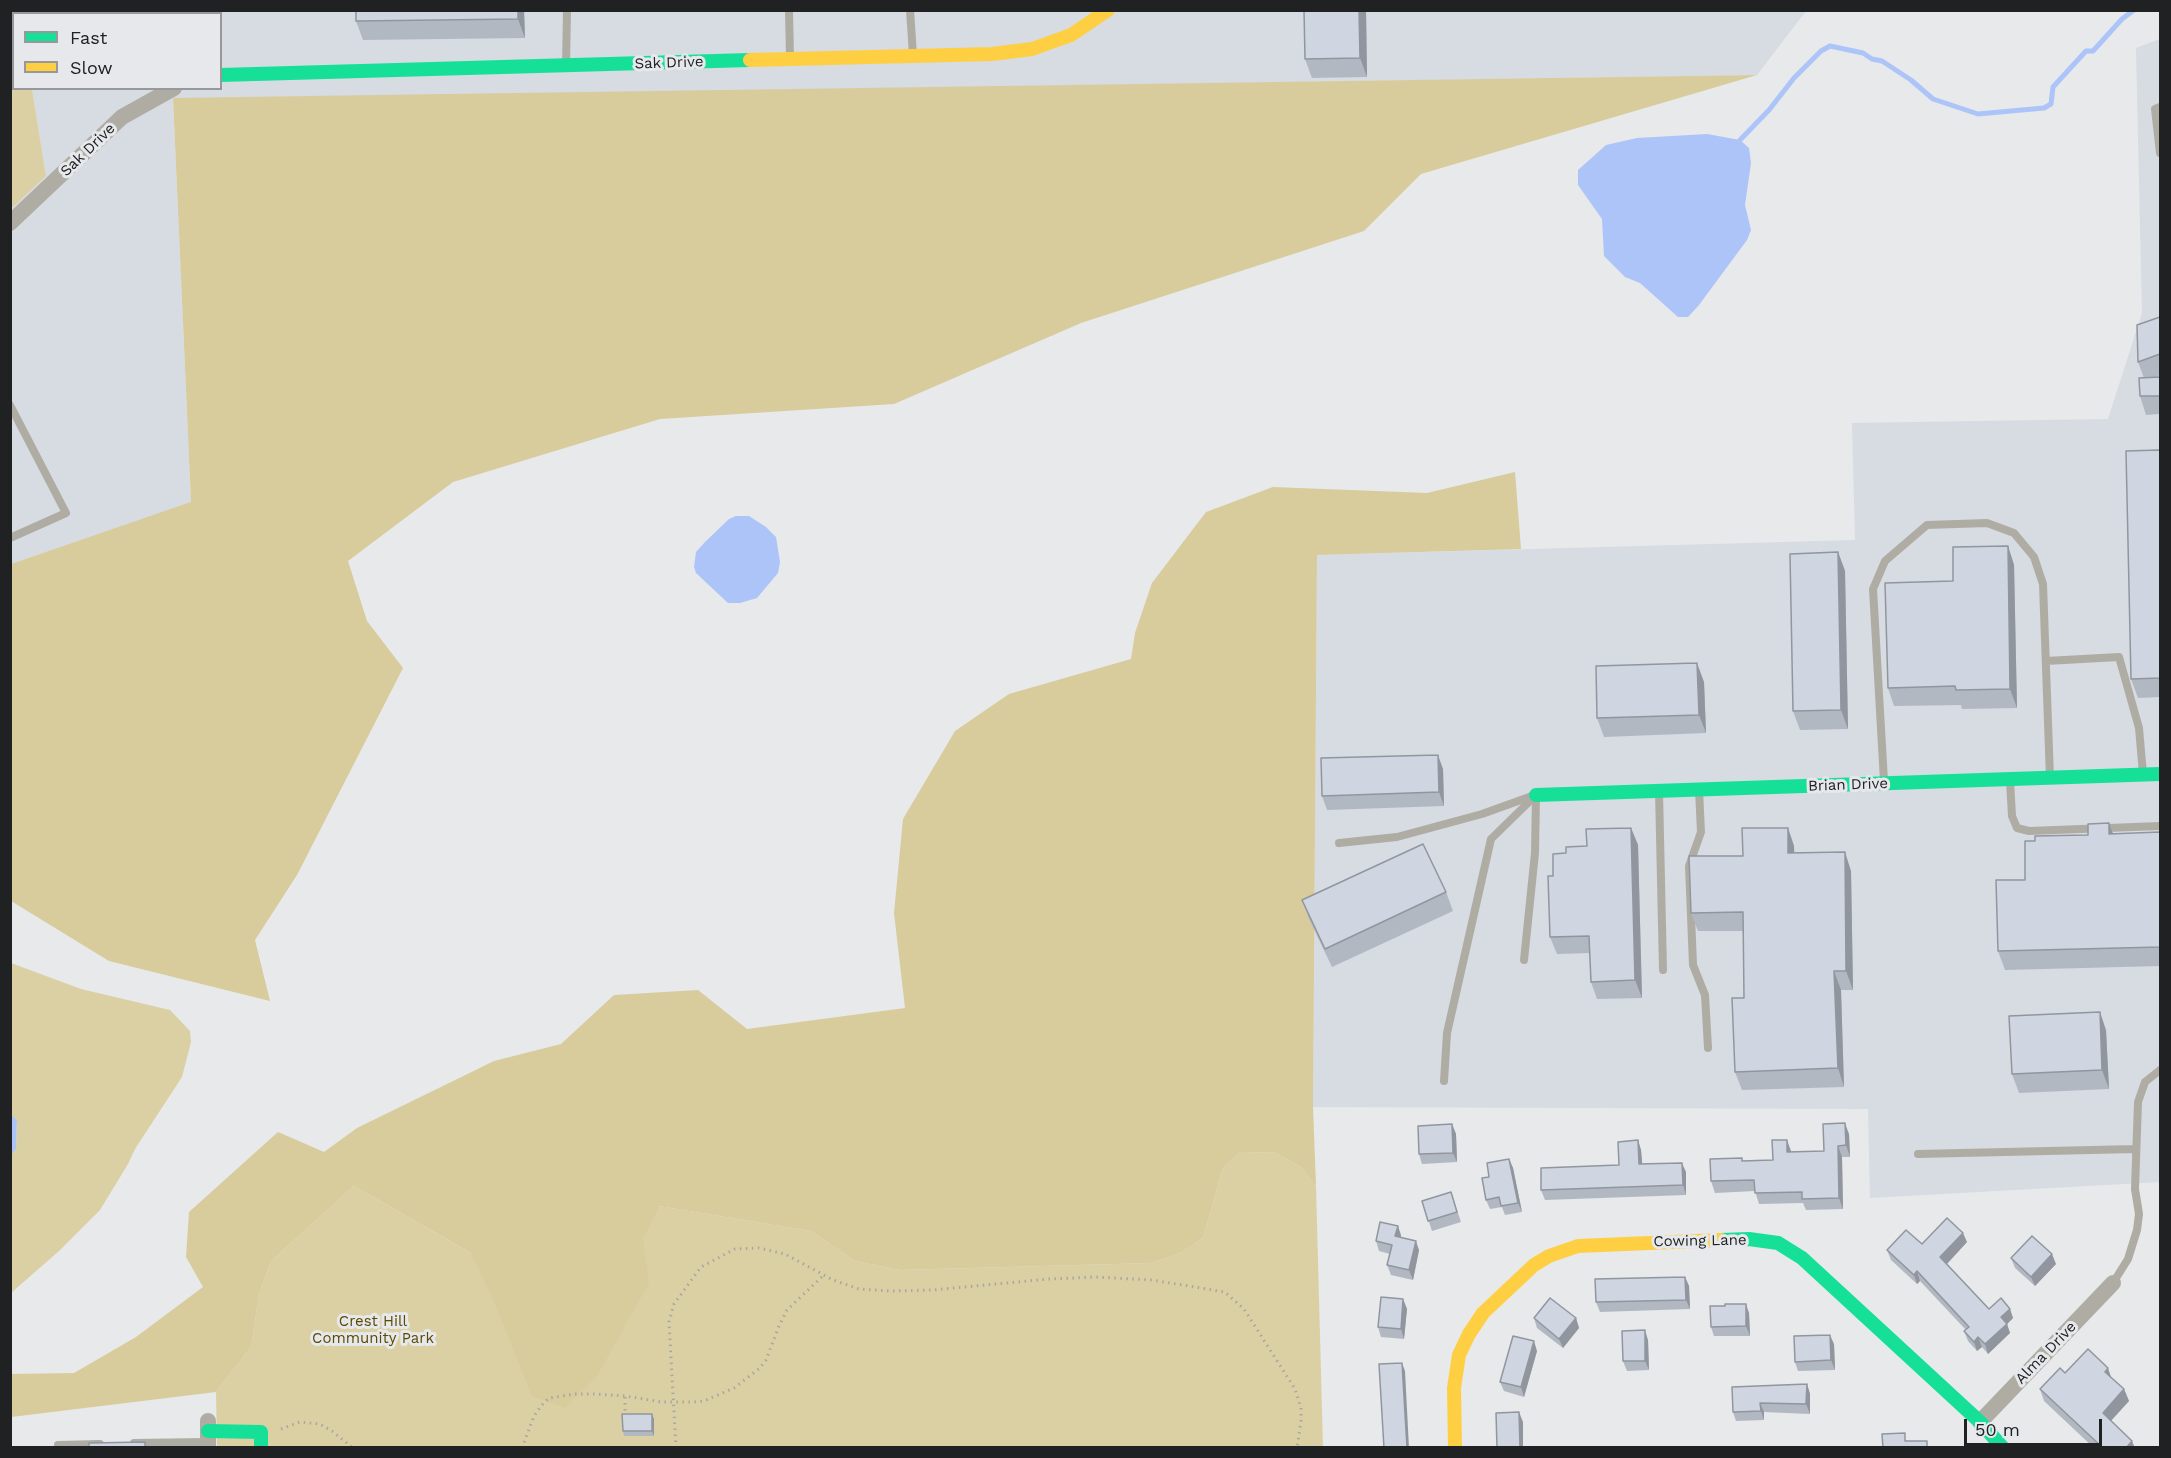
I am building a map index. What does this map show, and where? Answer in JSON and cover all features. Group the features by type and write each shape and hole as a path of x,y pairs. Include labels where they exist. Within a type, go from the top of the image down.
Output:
{"street":[{"name":"Sak Drive","path":"222,75 992,54 1032,49 1071,35 1108,10"},
{"name":"Sak Drive","path":"10,223 122,117 170,90"},
{"name":"Brian Drive","path":"1536,795 2160,774"},
{"name":"Cowing Lane","path":"1455,1448 1455,1376 1459,1354 1474,1326 1516,1280 1534,1265 1563,1250 1594,1244 1749,1239 1778,1243 1802,1258 1980,1422 2002,1448"},
{"name":"Alma Drive","path":"1980,1422 2113,1283"},
{"path":"208,1435 261,1432 261,1448"}],"lane":[{"path":"566,66 567,10"},
{"path":"789,10 790,59"},
{"path":"910,10 913,55"},
{"path":"2160,107 2155,109 2160,153"},
{"path":"10,405 66,513 10,538"},
{"path":"1885,784 1874,589 1885,561 1927,525 1987,523 2014,533 2034,557 2043,584 2050,778"},
{"path":"2046,660 2119,657 2139,728 2143,775"},
{"path":"2010,780 2012,816 2017,828 2029,831 2160,826"},
{"path":"1699,789 1701,832 1689,866 1693,965 1705,995 1708,1048"},
{"path":"1659,791 1663,970"},
{"path":"1339,843 1397,837 1482,814 1536,795"},
{"path":"1524,960 1535,853 1536,795"},
{"path":"1444,1081 1447,1033 1491,839 1536,795"},
{"path":"2113,1283 2128,1259 2137,1230 2139,1214 2135,1189 2135,1149 2138,1102 2145,1082 2160,1070"},
{"path":"1918,1154 2135,1149"},
{"path":"124,1444 208,1435"},
{"path":"58,1448 58,1445 113,1444"}],"path":[{"path":"676,1448 669,1322 674,1304 701,1267 735,1248 759,1248 785,1254 833,1280 859,1289 891,1291 1094,1277 1152,1280 1225,1292 1244,1309 1295,1389 1301,1408 1297,1448"},
{"path":"522,1448 534,1416 549,1398 575,1394 625,1396 674,1403 704,1401 734,1388 760,1368 766,1360 788,1310 824,1275"},
{"path":"625,1396 625,1419"},
{"path":"261,1432 276,1431 300,1422 309,1422 320,1424 332,1431 353,1448"}],"shaded area":[{"path":"1806,11 1757,75 173,99 191,503 11,564 10,202 13,206 46,176 32,90 222,90 222,12 20,12"},
{"path":"2160,39 2160,1182 1870,1198 1868,1109 1313,1107 1317,555 1855,540 1852,423 2108,419 2142,313 2136,48"},
{"path":"1757,75 1421,174 1364,231 1081,323 894,404 660,419 453,482 348,561 367,621 403,668 297,875 255,940 270,1001 109,961 11,901 11,564 191,502 173,98"},
{"path":"1515,472 1521,549 1317,555 1313,1107 1316,1186 1301,1167 1274,1152 1239,1153 1223,1168 1203,1238 1180,1253 1151,1263 900,1270 855,1261 811,1231 659,1206 643,1239 649,1283 597,1376 565,1408 532,1396 497,1308 471,1253 354,1186 271,1261 259,1294 251,1347 216,1392 11,1417 10,1374 74,1373 136,1337 203,1287 186,1257 189,1212 278,1132 324,1152 357,1128 494,1061 561,1044 614,995 698,990 747,1029 905,1008 894,913 903,819 955,731 1009,694 1131,659 1135,633 1152,583 1206,512 1273,487 1427,493"}],"green space":[{"path":"10,11 20,11 12,12 12,90 32,90 46,176 13,207 10,202"},
{"path":"11,963 81,989 170,1010 190,1031 191,1042 182,1077 135,1149 100,1210 59,1251 11,1293 10,1155 16,1149 17,1120 10,1115"},
{"name":"Crest Hill Community Park","path":"1274,1152 1301,1167 1316,1186 1323,1447 217,1447 216,1392 251,1347 259,1294 271,1261 354,1186 490,1264 659,1206 811,1231 855,1261 900,1270 1151,1263 1180,1253 1203,1238 1223,1168 1239,1153"}],"water":[{"path":"1707,134 1740,140 1749,148 1751,163 1745,205 1751,230 1747,240 1699,305 1688,317 1678,317 1640,283 1625,277 1604,256 1602,219 1578,185 1578,170 1606,145 1637,138"},
{"path":"736,516 749,516 776,537 780,562 778,573 757,598 740,603 728,603 696,573 694,567 696,552 729,519"},
{"path":"11,1115 17,1120 16,1149 11,1155"}],"building":[{"path":"356,10 518,10 518,19 356,21"},
{"path":"1304,10 1359,10 1360,58 1305,59"},
{"path":"2160,317 2160,354 2138,362 2137,325"},
{"path":"2160,377 2160,396 2140,396 2139,378"},
{"path":"2160,450 2160,678 2131,679 2126,451"},
{"path":"2008,546 2010,689 1956,690 1955,686 1888,688 1885,583 1953,581 1953,547"},
{"path":"1838,552 1841,710 1793,711 1790,554"},
{"path":"1697,663 1699,715 1597,718 1596,666"},
{"path":"1438,755 1439,792 1322,796 1321,758"},
{"path":"2109,823 2109,834 2160,832 2160,947 1998,951 1996,880 2025,880 2025,841 2035,841 2035,836 2088,835 2088,824"},
{"path":"1631,828 1635,980 1591,982 1589,936 1550,937 1548,876 1553,876 1553,854 1566,853 1566,847 1587,846 1586,829"},
{"path":"1742,828 1788,828 1788,853 1845,852 1846,971 1834,971 1838,1068 1735,1072 1732,998 1744,998 1743,912 1691,913 1689,856 1743,856"},
{"path":"1423,844 1446,892 1325,949 1302,900"},
{"path":"2100,1012 2102,1070 2012,1074 2009,1016"},
{"path":"1845,1123 1846,1145 1838,1146 1839,1198 1802,1199 1802,1192 1755,1193 1754,1180 1711,1181 1710,1159 1773,1160 1772,1140 1787,1140 1787,1152 1824,1151 1823,1124"},
{"path":"1452,1124 1453,1153 1419,1154 1418,1126"},
{"path":"1638,1140 1639,1164 1682,1163 1683,1185 1541,1190 1541,1168 1619,1165 1618,1142"},
{"path":"1509,1159 1518,1203 1501,1206 1499,1197 1486,1200 1482,1178 1489,1177 1487,1163"},
{"path":"1451,1192 1457,1212 1428,1221 1422,1201"},
{"path":"1947,1218 1963,1233 1940,1257 1989,1309 2001,1298 2010,1309 2001,1317 2007,1324 1985,1344 1978,1337 1974,1342 1964,1331 1969,1327 1917,1271 1914,1275 1887,1250 1906,1230 1922,1244"},
{"path":"1380,1222 1398,1226 1395,1236 1416,1241 1409,1270 1387,1265 1392,1245 1376,1241"},
{"path":"2032,1236 2052,1254 2031,1277 2011,1258"},
{"path":"1685,1277 1686,1300 1596,1302 1595,1279"},
{"path":"1381,1297 1403,1299 1401,1329 1378,1327"},
{"path":"1550,1298 1576,1318 1559,1339 1534,1318"},
{"path":"1725,1304 1746,1304 1746,1326 1711,1327 1710,1306 1725,1306"},
{"path":"1645,1330 1645,1361 1623,1361 1622,1331"},
{"path":"1830,1335 1831,1360 1795,1362 1794,1336"},
{"path":"1513,1336 1534,1341 1521,1387 1500,1382"},
{"path":"2088,1349 2108,1368 2105,1372 2124,1389 2103,1413 2132,1441 2126,1448 2103,1448 2040,1389 2060,1368 2065,1373"},
{"path":"1402,1363 1407,1448 1384,1448 1379,1364"},
{"path":"1807,1384 1806,1404 1760,1403 1761,1411 1733,1412 1732,1387"},
{"path":"1519,1412 1520,1448 1497,1448 1496,1413"},
{"path":"622,1414 652,1414 652,1431 623,1431"},
{"path":"1905,1433 1905,1441 1927,1441 1927,1448 1883,1448 1882,1434"},
{"path":"145,1442 145,1448 89,1448 89,1443"}],"waterway":[{"path":"1740,140 1769,110 1794,78 1821,51 1830,46 1863,53 1872,59 1882,61 1911,80 1933,99 1978,114 2044,108 2051,104 2053,87 2086,51 2093,51 2122,19 2134,10"}],"traffic: fast":[{"path":"222,75 750,60"},
{"path":"1536,795 2160,774"},
{"path":"1721,1240 1749,1239 1778,1243 1802,1258 1980,1422 2003,1448"},
{"path":"208,1431 261,1432 261,1448"}],"traffic: slow":[{"path":"750,60 992,54 1032,49 1071,35 1108,10"},
{"path":"1455,1448 1454,1388 1459,1355 1483,1313 1534,1265 1549,1256 1578,1246 1721,1240"}]}
